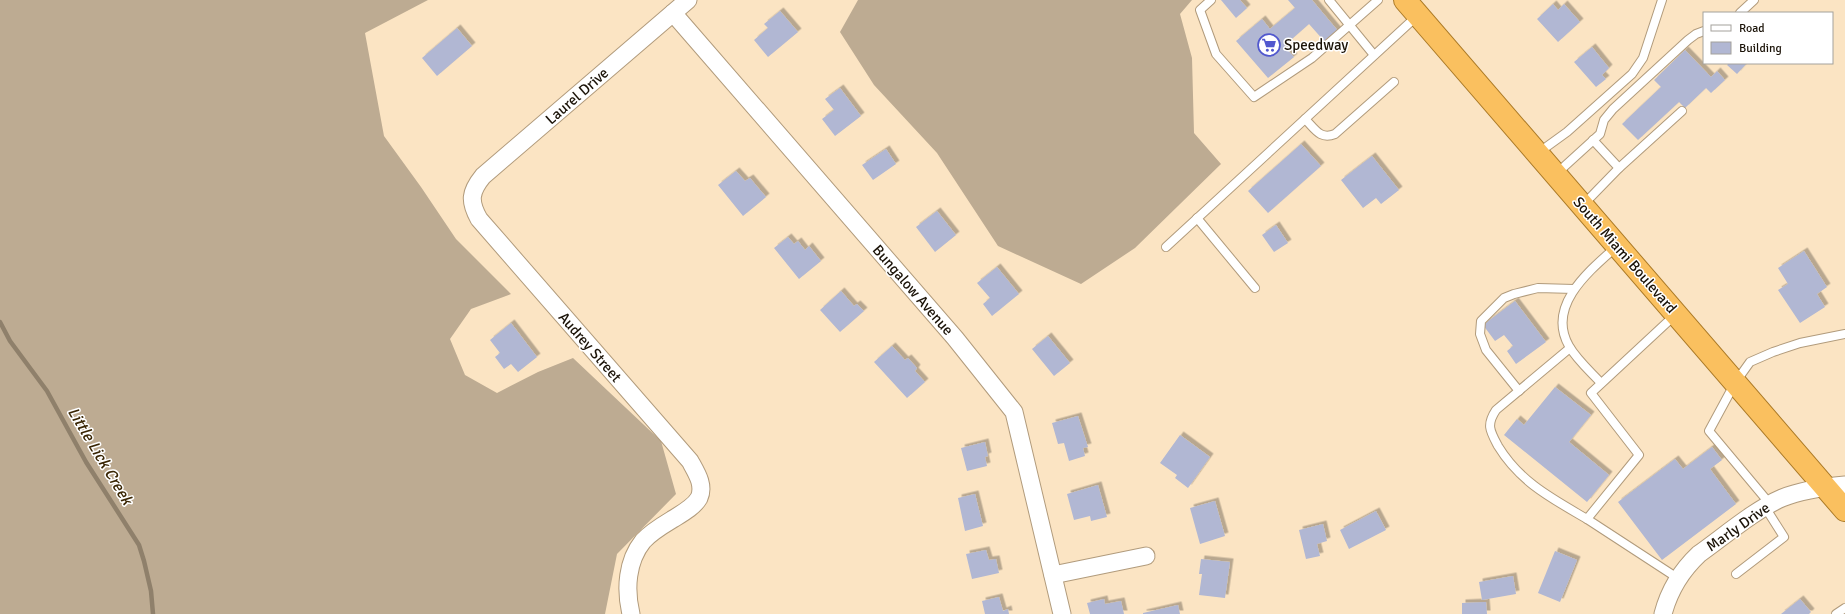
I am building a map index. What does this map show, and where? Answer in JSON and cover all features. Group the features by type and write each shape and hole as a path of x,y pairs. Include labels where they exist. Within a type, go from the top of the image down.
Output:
{"highway":[{"name":"South Miami Boulevard","path":"1411,8 1735,383 1835,486 1845,510"}],"street":[{"name":"Laurel Drive","path":"472,197 475,186 483,176 688,0"},
{"name":"Bungalow Avenue","path":"673,13 955,338 1014,412 1062,614"},
{"name":"Audrey Street","path":"472,197 474,208 479,219 690,461 700,480 698,499 692,506 644,540 633,556 628,587 631,614"},
{"name":"Marly Drive","path":"1663,614 1679,579 1691,562 1699,554 1768,506 1783,498 1835,486"},
{"path":"1053,575 1146,556"}],"lane":[{"path":"1210,0 1200,10 1216,54 1254,97 1312,58 1378,0"},
{"path":"1329,0 1374,55"},
{"path":"1537,154 1572,128 1632,74 1643,58 1662,0"},
{"path":"1741,12 1754,0"},
{"path":"1166,247 1374,55 1411,8"},
{"path":"1555,174 1600,134 1604,120 1613,109 1688,40 1703,30"},
{"path":"1305,119 1322,136 1328,137 1335,134 1394,82"},
{"path":"1582,206 1619,168 1682,110"},
{"path":"1594,140 1619,168"},
{"path":"1197,218 1255,288"},
{"path":"1601,383 1570,348 1562,326 1566,306 1574,289 1591,270 1618,246"},
{"path":"1519,391 1486,350 1480,334 1481,321 1504,298 1514,294 1538,288 1574,289"},
{"path":"1586,519 1639,455 1591,393 1676,314"},
{"path":"1736,574 1784,537 1768,506 1709,431 1735,383 1750,362 1800,343 1845,334"},
{"path":"1570,348 1496,410 1491,417 1489,424 1492,435 1516,472 1532,485 1679,579"},
{"path":"1836,614 1845,608"}],"shaded area":[{"path":"0,0 428,0 365,33 384,136 456,239 511,294 471,309 450,339 465,375 497,393 538,372 573,358 661,441 676,494 617,554 605,614 0,614"},
{"path":"858,0 1192,0 1180,14 1192,58 1194,133 1221,164 1135,248 1081,284 998,246 937,153 874,85 840,32"}],"building":[{"path":"1221,0 1240,0 1247,8 1236,18"},
{"path":"1288,0 1312,0 1338,31 1325,42 1309,24 1284,46 1294,57 1268,78 1236,41 1262,19 1270,29 1295,8"},
{"path":"1553,4 1558,10 1564,4 1580,22 1558,42 1537,19"},
{"path":"780,11 798,32 768,57 754,40 768,28 764,24"},
{"path":"457,28 472,46 437,76 422,58"},
{"path":"1592,47 1609,68 1602,75 1606,79 1596,87 1574,62"},
{"path":"1685,50 1711,77 1717,71 1725,80 1711,93 1706,88 1685,108 1679,102 1638,140 1622,124 1661,87 1654,80"},
{"path":"1728,64 1746,64 1737,74 1727,65"},
{"path":"840,88 861,116 835,136 822,119 834,110 825,99"},
{"path":"1301,144 1321,166 1268,213 1248,191"},
{"path":"886,149 896,164 873,180 862,165"},
{"path":"1372,156 1399,190 1381,204 1376,198 1363,208 1341,180"},
{"path":"736,171 745,181 750,178 766,197 743,216 718,185"},
{"path":"937,211 956,235 935,252 916,227"},
{"path":"1276,225 1288,243 1274,252 1262,235"},
{"path":"788,237 794,244 798,241 805,250 809,246 821,261 799,279 774,248"},
{"path":"1804,251 1827,287 1817,294 1825,307 1800,323 1778,290 1788,284 1778,268"},
{"path":"997,267 1019,294 992,316 983,304 990,298 977,283"},
{"path":"841,291 854,306 857,304 864,311 840,332 820,310"},
{"path":"1515,301 1546,342 1516,364 1507,351 1513,346 1504,335 1495,341 1483,325"},
{"path":"511,323 537,357 518,372 511,364 504,369 495,357 500,353 490,340"},
{"path":"1048,336 1070,363 1054,376 1032,349"},
{"path":"892,346 905,360 908,358 917,368 915,371 925,382 907,398 874,362"},
{"path":"1555,387 1591,415 1569,442 1609,475 1587,502 1504,435 1517,419 1524,425"},
{"path":"1078,416 1088,447 1083,448 1085,456 1069,461 1064,443 1058,444 1052,423"},
{"path":"1180,435 1210,457 1188,488 1175,478 1177,475 1160,463"},
{"path":"985,442 988,456 985,457 987,466 967,471 961,448"},
{"path":"1712,447 1722,460 1710,469 1736,504 1662,560 1618,502 1675,459 1683,469"},
{"path":"1098,485 1107,517 1091,521 1090,516 1074,520 1067,494"},
{"path":"975,494 983,526 965,531 958,498"},
{"path":"1215,501 1225,536 1200,544 1190,508"},
{"path":"1376,511 1386,530 1349,549 1340,530"},
{"path":"1323,524 1327,541 1317,544 1320,556 1306,559 1299,530"},
{"path":"986,550 989,560 996,559 999,573 972,579 966,554"},
{"path":"1555,551 1577,560 1560,602 1538,593"},
{"path":"1201,559 1230,562 1225,598 1199,595 1202,574 1199,574"},
{"path":"1513,576 1516,594 1482,600 1479,582"},
{"path":"999,597 1003,611 1008,609 1009,614 985,614 982,601"},
{"path":"1104,599 1105,604 1121,601 1124,614 1090,614 1087,603"},
{"path":"1800,599 1811,612 1809,614 1781,614"},
{"path":"1486,602 1487,614 1462,614 1462,603"},
{"path":"1178,605 1180,614 1143,614 1143,613"}],"waterway":[{"name":"Little Lick Creek","path":"0,322 10,341 47,391 86,462 139,545 151,591 153,614"}],"place":[{"name":"Speedway","path":"1269,45"}]}
